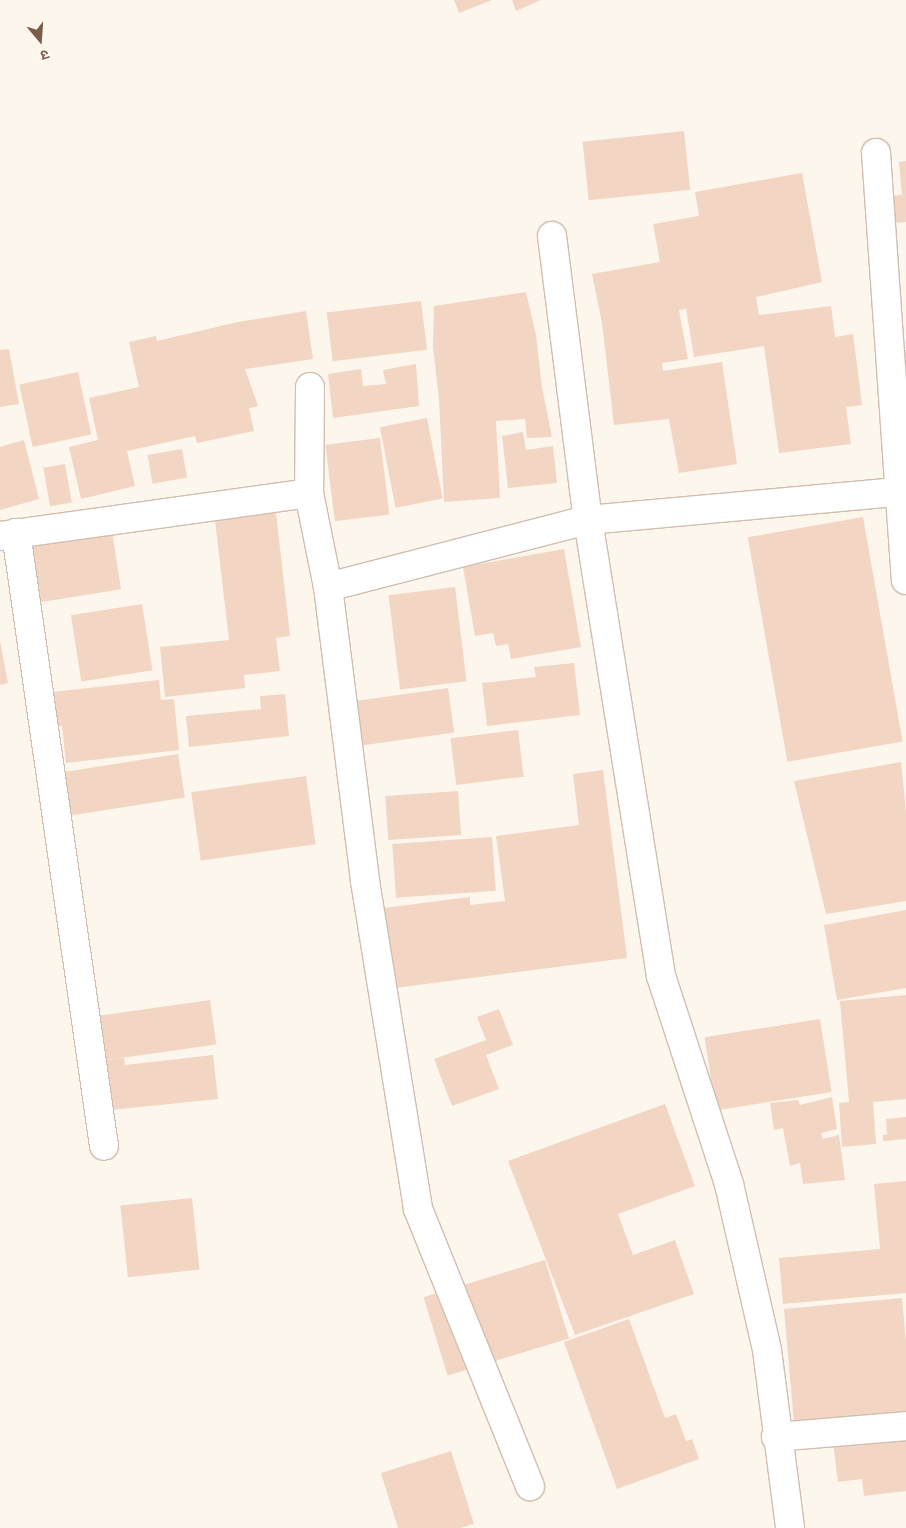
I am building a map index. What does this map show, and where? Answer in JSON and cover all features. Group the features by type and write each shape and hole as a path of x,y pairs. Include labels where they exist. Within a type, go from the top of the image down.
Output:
{"street":[{"path":"876,153 902,492 906,580"},
{"path":"552,236 588,520 661,976 729,1184 767,1350 776,1437 790,1528"},
{"path":"310,387 309,493 328,587 366,881 418,1209 530,1486"},
{"path":"328,587 588,520 902,492"},
{"path":"104,1146 8,535 309,493"},
{"path":"776,1437 906,1426"}],"building":[{"path":"454,0 492,0 459,13"},
{"path":"512,0 541,0 516,11"},
{"path":"684,131 690,190 589,200 583,142"},
{"path":"906,161 906,222 886,224 883,196 902,195 899,162"},
{"path":"802,173 822,282 756,297 759,315 831,306 835,337 853,334 862,405 846,407 851,444 779,453 764,346 694,357 686,309 697,307 679,310 688,359 662,363 663,371 722,362 737,464 679,473 669,419 614,425 602,323 592,274 660,262 653,224 699,216 695,192"},
{"path":"526,292 536,335 542,387 552,437 527,438 525,419 496,421 500,498 444,502 439,399 433,347 434,306"},
{"path":"421,301 427,350 333,361 327,313"},
{"path":"306,311 313,359 245,369 258,406 249,408 254,431 197,443 195,436 127,451 135,486 81,499 69,447 98,440 89,398 139,387 129,342 156,336 157,341 238,322"},
{"path":"9,349 19,404 0,407 0,350"},
{"path":"900,350 906,350 906,399"},
{"path":"416,364 419,406 333,418 328,374 361,369 363,386 386,384 383,370"},
{"path":"78,372 91,435 33,447 19,384"},
{"path":"427,418 443,498 396,508 380,427"},
{"path":"523,432 526,450 553,446 557,483 508,488 502,436"},
{"path":"380,438 389,514 335,521 325,445"},
{"path":"24,440 39,499 0,510 0,447"},
{"path":"182,449 187,478 153,484 148,455"},
{"path":"65,464 72,502 50,506 43,468"},
{"path":"276,513 290,636 276,638 280,671 244,675 245,688 165,697 160,647 229,640 215,520"},
{"path":"863,517 903,742 787,762 748,537"},
{"path":"112,532 121,589 35,603 26,546"},
{"path":"564,549 581,647 511,659 508,644 496,646 493,633 475,636 463,567"},
{"path":"455,587 467,681 400,689 388,595"},
{"path":"142,604 152,670 81,681 71,615"},
{"path":"0,641 8,683 0,685"},
{"path":"574,663 580,715 487,726 482,683 536,677 534,667"},
{"path":"159,680 161,700 174,699 179,750 66,763 62,726 48,727 44,693"},
{"path":"448,688 454,733 363,745 357,701"},
{"path":"285,694 289,736 189,747 186,716 261,709 260,696"},
{"path":"518,730 524,777 456,785 451,738"},
{"path":"178,754 185,797 67,816 60,773"},
{"path":"901,762 906,811 906,901 826,914 794,781"},
{"path":"603,770 627,958 387,989 376,909 470,897 470,905 505,901 496,836 579,825 573,774"},
{"path":"306,776 316,844 201,860 191,792"},
{"path":"458,791 461,835 388,840 385,796"},
{"path":"492,837 496,891 396,898 392,844"},
{"path":"906,910 906,988 837,1000 824,925"},
{"path":"906,995 906,1099 873,1102 876,1144 842,1147 839,1103 849,1102 840,1001"},
{"path":"210,1000 216,1045 101,1061 95,1016"},
{"path":"499,1009 513,1045 486,1055 499,1089 452,1106 434,1059 486,1040 477,1017"},
{"path":"820,1019 832,1092 716,1110 704,1037"},
{"path":"213,1055 218,1099 101,1111 96,1061 124,1058 125,1065"},
{"path":"832,1097 837,1129 821,1133 823,1139 839,1135 845,1180 803,1184 800,1163 790,1166 783,1128 774,1130 770,1103 798,1100 800,1105"},
{"path":"665,1104 695,1186 618,1214 633,1255 675,1240 694,1294 575,1335 508,1161"},
{"path":"906,1117 906,1139 883,1141 883,1135 887,1135 886,1119"},
{"path":"906,1181 906,1293 783,1304 779,1258 880,1249 874,1184"},
{"path":"192,1198 200,1270 128,1277 120,1206"},
{"path":"545,1260 569,1338 448,1376 424,1297"},
{"path":"902,1298 906,1342 906,1420 794,1423 784,1309"},
{"path":"629,1319 665,1418 676,1414 686,1441 692,1439 699,1459 617,1489 564,1342"},
{"path":"906,1433 906,1491 864,1496 862,1479 838,1482 833,1442"},
{"path":"451,1451 474,1524 460,1528 398,1528 381,1473"}]}
